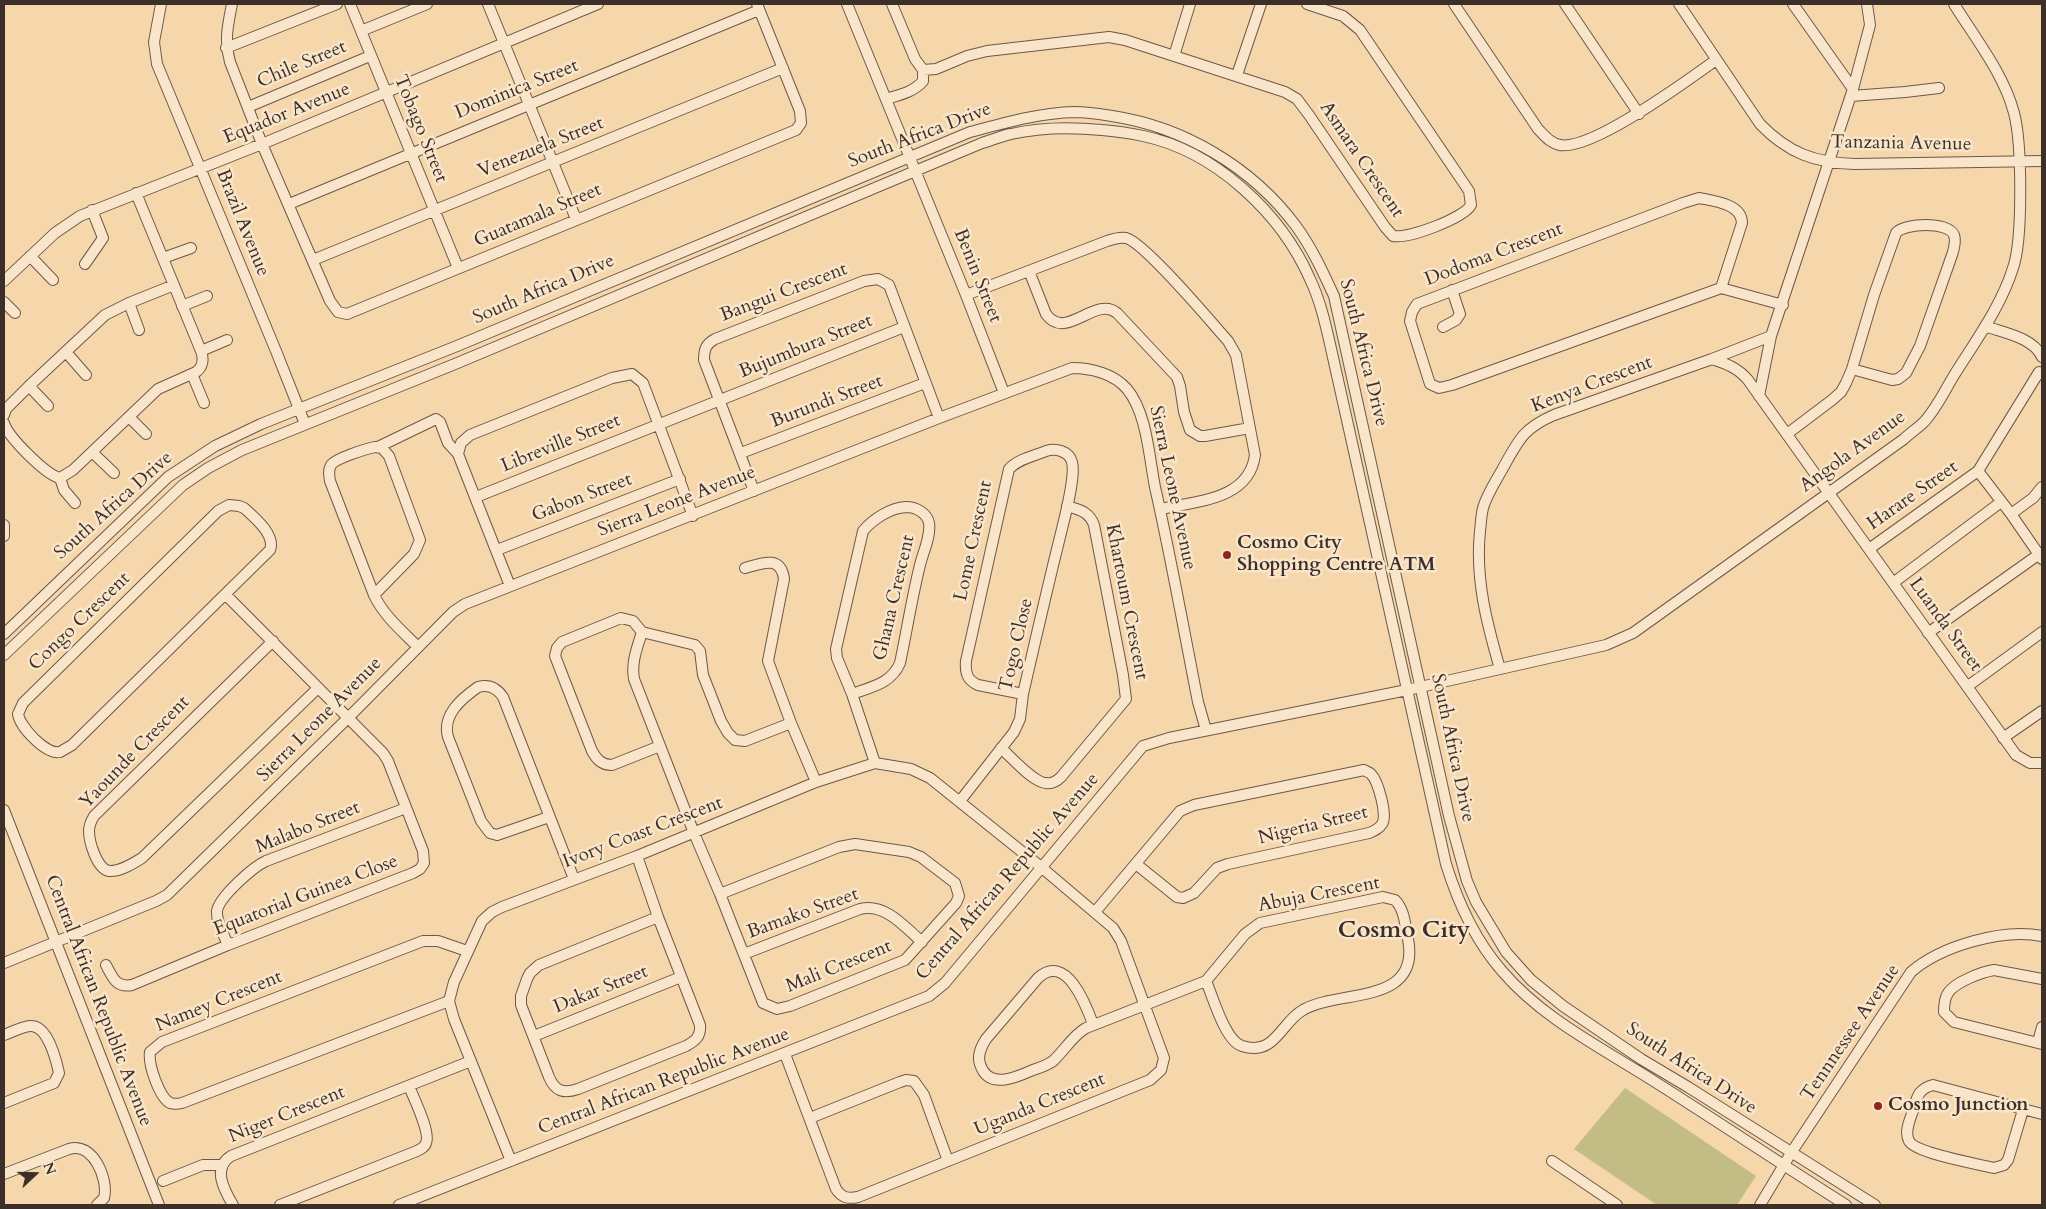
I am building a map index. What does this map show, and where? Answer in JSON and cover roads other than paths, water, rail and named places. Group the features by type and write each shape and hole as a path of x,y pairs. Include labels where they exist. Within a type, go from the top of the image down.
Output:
{"street":[{"name":"Brazil Avenue","path":"160,4 154,42 155,58 305,424"},
{"path":"232,4 226,48 262,144"},
{"path":"226,48 337,4"},
{"name":"Tobago Street","path":"350,4 458,268"},
{"path":"361,31 427,4"},
{"path":"488,4 576,219"},
{"name":"Equador Avenue","path":"4,281 62,226 92,210 262,144 598,4"},
{"name":"Benin Street","path":"847,4 911,157 1004,393"},
{"path":"886,99 912,90 923,81 923,70 918,65 892,4"},
{"path":"1174,56 1190,4"},
{"path":"923,70 936,69 967,56 987,51 1108,37 1124,40 1237,75 1261,4"},
{"name":"Asmara Crescent","path":"1237,75 1284,92 1297,99 1385,227 1394,236 1408,236 1458,217 1469,209 1472,199 1469,191 1360,30 1342,16 1306,4"},
{"path":"1454,4 1538,129 1552,142 1568,145 1582,141 1638,114 1716,60"},
{"path":"1565,4 1638,114"},
{"name":"Tanzania Avenue","path":"1679,4 1760,124 1773,137 1793,150 1829,163 2042,161"},
{"path":"1794,4 1852,92"},
{"path":"1759,396 1771,336 1852,92 1870,25 1866,4"},
{"name":"Angola Avenue","path":"1421,686 1606,645 1632,633 1904,439 1924,421 1985,326 2004,291 2014,267 2019,218 2017,130 2010,101 1994,67 1954,4"},
{"name":"Guatamala Street","path":"262,144 330,301 338,312 343,314 350,313 796,130 801,123 800,110 758,7"},
{"name":"Dominica Street","path":"289,204 758,7"},
{"name":"Chile Street","path":"248,107 370,56"},
{"name":"Venezuela Street","path":"312,260 783,68"},
{"path":"1852,92 1905,92 1939,88"},
{"name":"South Africa Drive","path":"4,634 177,470 221,443 970,132 1013,120 1049,114 1089,112 1132,119 1158,126 1224,158 1249,177 1274,200 1296,226 1309,246 1322,268 1334,296 1449,816 1467,881 1484,918 1506,952 1531,980 1563,1006 1641,1059 1874,1205"},
{"name":"South Africa Drive","path":"4,655 184,485 226,458 982,144 1011,134 1054,128 1082,128 1145,136 1166,143 1201,159 1233,180 1276,223 1296,252 1310,278 1320,303 1343,400 1452,883 1478,938 1502,972 1530,999 1556,1020 1846,1205"},
{"path":"4,423 9,433 39,464 52,476 60,478 73,470 158,390 198,371 201,366 203,358 201,351 136,193"},
{"name":"Dodoma Crescent","path":"1699,198 1731,206 1738,210 1742,218 1721,288 1439,388 1430,384 1426,377 1410,321 1412,312 1417,304 1683,202 1699,198"},
{"path":"85,264 103,238 92,210"},
{"path":"1787,434 1841,392 1852,370 1874,295 1896,233 1900,228 1907,226 1941,226 1950,230 1954,236 1955,245 1952,255 1920,346 1906,373 1898,380 1892,380 1852,370"},
{"path":"966,294 1112,239 1126,238 1144,250 1228,341 1233,348 1238,363 1255,455 1254,463 1247,477 1234,490 1217,497 1161,509"},
{"path":"163,258 191,248"},
{"path":"30,256 53,280"},
{"path":"1030,271 1046,314 1056,323 1069,322 1104,308 1118,313 1177,377 1187,422 1190,430 1195,434 1205,436 1250,428"},
{"name":"Bangui Crescent","path":"754,491 704,360 706,347 709,342 715,339 873,279 885,281 889,286 938,418"},
{"path":"4,415 6,410 29,386 105,315 174,285"},
{"path":"1721,288 1782,306"},
{"path":"1443,327 1456,320 1460,314 1452,290"},
{"path":"182,306 207,296"},
{"path":"4,302 15,313"},
{"path":"129,303 139,330"},
{"path":"1985,326 2032,344 2040,351 2042,357"},
{"name":"Bujumbura Street","path":"659,423 904,327"},
{"name":"Kenya Crescent","path":"1500,670 1489,632 1479,576 1479,540 1482,510 1486,498 1519,439 1536,423 1554,415 1771,336"},
{"path":"201,351 227,340"},
{"path":"66,352 86,375"},
{"path":"1712,359 1740,371 1828,492"},
{"name":"Sierra Leone Avenue","path":"4,963 156,901 166,895 460,607 938,418 1072,368 1099,372 1121,384 1133,397 1142,418 1198,702 1206,730"},
{"path":"1928,633 2040,557 2011,514 1978,472 2041,370"},
{"path":"192,374 204,403"},
{"path":"458,454 461,443 470,435 626,374 632,374 643,383 693,516"},
{"name":"Burundi Street","path":"741,453 925,383"},
{"path":"29,386 48,406"},
{"path":"129,417 146,434"},
{"path":"418,647 383,612 374,595 329,476 330,469 336,461 378,447 436,419 440,422 448,443 458,454 510,586"},
{"name":"Libreville Street","path":"476,497 659,423"},
{"path":"374,595 414,554 420,540 391,461 384,450 378,447"},
{"name":"Lome Crescent","path":"1023,694 978,685 971,682 965,672 1009,469 1018,462 1050,450 1066,453 1072,460 1073,470 1067,506"},
{"path":"92,452 114,473"},
{"name":"Harare Street","path":"1869,549 1978,472"},
{"path":"60,478 64,490 75,503"},
{"name":"Gabon Street","path":"497,550 680,479"},
{"path":"2011,514 2033,498 2042,487"},
{"name":"Luanda Street","path":"1828,492 1968,686 2003,738 2023,760 2030,763 2042,763"},
{"path":"1893,583 2001,502"},
{"name":"Congo Crescent","path":"233,505 239,506 248,512 268,534 272,545 264,558 226,595 64,751 57,753 48,751 22,724 18,716 18,710 27,698 218,512 226,506 233,505"},
{"name":"Khartoum Crescent","path":"1001,748 1037,780 1045,784 1054,782 1061,777 1126,699 1123,675 1091,517 1086,512 1067,506"},
{"name":"Togo Close","path":"960,800 1014,732 1020,719 1023,694 1067,506"},
{"name":"Ghana Crescent","path":"852,694 888,680 896,673 900,663 920,566 929,533 929,523 926,515 912,507 903,507 881,516 871,522 863,531 836,650 837,658 852,694 876,763"},
{"path":"4,525 4,536"},
{"path":"745,568 770,562 776,564 783,571 784,579 768,661 816,782"},
{"name":"Equatorial Guinea Close","path":"106,965 117,984 122,986 132,985 228,945 418,871 424,863 424,856 386,757 273,640 226,595"},
{"path":"660,746 612,765 605,765 600,762 592,752 555,656 557,648 562,642 616,619 627,618 642,632 695,645 700,651 703,674 721,721 735,740 744,741 791,723"},
{"name":"Mali Crescent","path":"642,632 632,671 694,833 763,1003 777,1009 790,1006 906,960 956,903 959,896 955,883 921,857 909,852 855,844 847,845 720,894"},
{"path":"1968,686 2042,632"},
{"name":"Yaounde Crescent","path":"273,640 94,816 90,825 89,837 101,866 108,871 113,871 122,869 142,858 318,688"},
{"path":"548,817 498,835 490,833 484,826 448,737 446,727 452,711 478,687 490,686 498,690 503,697 548,817 574,879"},
{"name":"Central African Republic Avenue","path":"399,1205 918,1002 937,990 1144,746 1160,740 1206,730 1421,686"},
{"path":"2003,738 2042,711"},
{"name":"Ivory Coast Crescent","path":"449,1001 454,982 467,952 482,921 492,912 694,833 816,782 876,763 920,772 960,800 1041,867"},
{"name":"Nigeria Street","path":"1095,912 1180,811 1194,804 1364,770 1375,779 1384,810 1384,819 1378,829 1369,833 1228,864 1217,868 1194,894 1188,897 1177,897 1136,864"},
{"name":"Malabo Street","path":"228,945 217,916 219,906 225,897 256,867 266,861 406,808"},
{"name":"Central African Republic Avenue","path":"4,810 159,1205"},
{"path":"636,856 700,1025 698,1038 686,1046 578,1089 566,1092 555,1087 549,1077 521,1000 527,979 534,969 547,962 658,917"},
{"name":"Uganda Crescent","path":"785,1054 836,1189 845,1197 858,1197 1154,1078 1160,1070 1164,1058 1146,1006 1118,937 1095,912 1041,867"},
{"name":"Abuja Crescent","path":"1093,1024 1083,998 1073,984 1059,973 1046,972 1038,978 986,1039 979,1053 980,1064 986,1074 1001,1081 1050,1063 1075,1036 1093,1024 1146,1006 1206,981 1244,934 1260,923 1383,897 1394,900 1402,910 1410,950 1408,964 1399,978 1388,987 1376,991 1304,1009 1294,1016 1272,1041 1260,1047 1242,1046 1232,1040 1206,981"},
{"name":"Bamako Street","path":"744,954 860,908 870,906 886,912 922,942"},
{"name":"Tennnessee Avenue","path":"1760,1205 1791,1154 1911,972 1923,962 1953,948 2002,935 2031,934 2042,936"},
{"name":"Namey Crescent","path":"449,1001 182,1103 170,1103 165,1099 155,1079 150,1062 150,1052 162,1042 417,943 433,940 467,952"},
{"path":"2042,979 1994,970 1988,971 1969,978 1948,992 1944,1004 1944,1012 1954,1022 2040,1043 2042,1027"},
{"name":"Dakar Street","path":"534,1036 682,977"},
{"path":"449,1001 470,1061 511,1161"},
{"path":"4,1035 32,1026 40,1028 46,1036 59,1073 54,1082 4,1103"},
{"name":"Niger Crescent","path":"233,1205 222,1179 221,1164 231,1156 470,1061"},
{"path":"810,1118 900,1082 906,1080 914,1081 924,1095 948,1161"},
{"path":"2023,1110 2008,1160 1999,1167 1994,1168 1926,1152 1913,1146 1907,1136 1917,1095 1921,1090 1933,1085 2042,1114"},
{"path":"280,1205 418,1151 424,1146 427,1139 426,1130 409,1086"},
{"path":"4,1174 74,1147 83,1148 94,1157 105,1187 104,1198 97,1205"},
{"path":"1552,1161 1617,1205"},
{"path":"164,1181 203,1165 221,1164"}],"place":[{"name":"Cosmo City Shopping Centre ATM","path":"1227,555"},
{"name":"Cosmo Junction","path":"1878,1106"}],"district":[{"name":"Cosmo City","path":"1404,931"}]}
